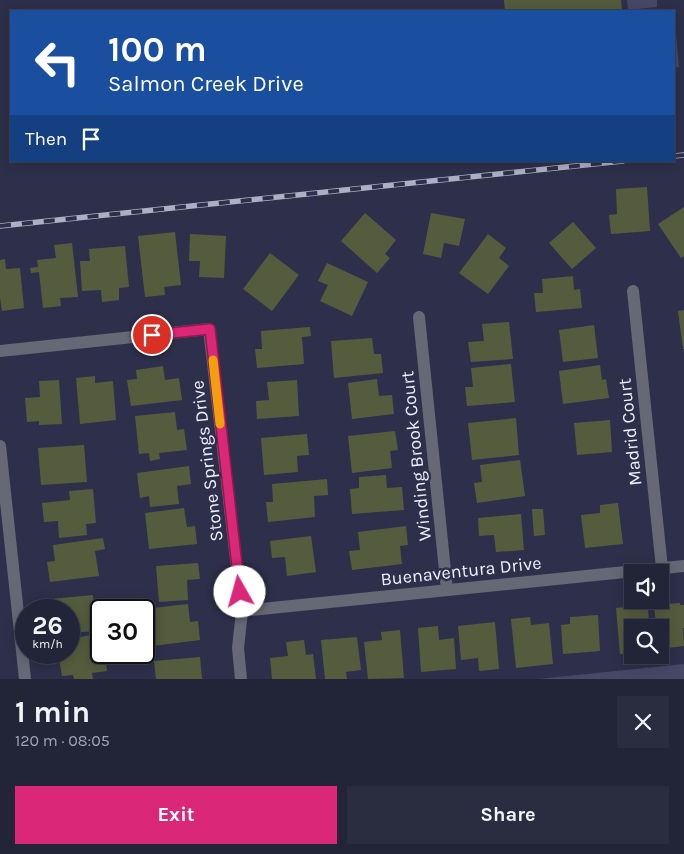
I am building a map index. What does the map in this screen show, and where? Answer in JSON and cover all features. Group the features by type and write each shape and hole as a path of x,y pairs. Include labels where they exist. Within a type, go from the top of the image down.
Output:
{"street":[{"name":"Madrid Court","path":"633,291 662,564"},
{"name":"Winding Brook Court","path":"419,317 447,590"},
{"name":"Stone Springs Drive","path":"0,351 210,329 242,611 238,648 242,679"},
{"path":"0,446 25,679"},
{"name":"Buenaventura Drive","path":"669,567 684,566"},
{"name":"Buenaventura Drive","path":"242,611 624,572"}],"shaded area":[{"path":"627,0 657,0 657,7 628,10"},
{"path":"675,24 679,67 675,68"},
{"path":"684,664 684,679 538,679"}],"building":[{"path":"504,0 621,0 622,10 505,10"},
{"path":"647,187 650,231 611,234 609,215 617,214 616,189"},
{"path":"684,207 684,256 681,258 658,224"},
{"path":"365,213 396,240 385,254 390,258 377,273 341,241"},
{"path":"431,213 465,219 459,246 444,243 441,258 423,254"},
{"path":"573,222 596,248 572,269 549,243"},
{"path":"175,232 181,285 164,287 165,295 145,297 138,236"},
{"path":"190,234 226,236 224,278 199,277 200,261 189,261"},
{"path":"488,234 506,248 499,258 509,266 488,294 459,273"},
{"path":"72,243 78,297 60,298 61,306 43,308 39,272 31,273 30,268 38,267 37,260 56,258 54,245"},
{"path":"125,246 129,287 119,288 119,300 102,302 101,290 82,291 80,261 90,261 89,249"},
{"path":"270,253 299,275 272,311 243,289"},
{"path":"5,259 6,269 20,268 24,308 2,311 0,260"},
{"path":"327,263 368,282 352,316 320,301 328,285 318,281"},
{"path":"573,276 574,290 580,289 582,308 536,312 534,293 543,293 542,279"},
{"path":"684,310 684,349 683,349 678,311"},
{"path":"509,322 513,359 471,362 468,342 484,341 482,324"},
{"path":"594,325 598,358 563,362 559,330"},
{"path":"310,327 311,336 302,337 304,364 257,368 255,349 262,349 261,331"},
{"path":"372,338 374,354 381,354 383,373 334,378 331,341"},
{"path":"511,364 515,402 467,406 465,387 473,387 471,368"},
{"path":"600,365 602,380 606,379 609,398 563,404 559,371"},
{"path":"163,366 165,380 179,378 182,400 131,406 127,380 137,379 136,370"},
{"path":"95,376 95,383 113,381 116,420 80,424 76,378"},
{"path":"377,379 379,396 392,395 394,414 352,419 348,383"},
{"path":"59,380 62,424 39,425 39,421 27,422 25,398 40,397 39,381"},
{"path":"297,380 299,416 257,419 256,401 269,400 267,382"},
{"path":"175,412 177,430 184,429 187,450 159,453 160,459 150,461 149,453 139,454 135,416"},
{"path":"516,418 519,455 472,460 468,423"},
{"path":"610,420 612,452 577,455 574,423"},
{"path":"395,431 398,450 390,451 392,468 352,473 348,436"},
{"path":"307,434 309,455 297,456 298,472 264,475 261,438"},
{"path":"84,445 87,482 41,485 38,448"},
{"path":"520,460 525,496 477,503 474,483 482,482 480,465"},
{"path":"189,466 191,484 177,486 179,504 150,507 149,496 140,498 137,473"},
{"path":"386,475 387,488 402,487 404,510 352,514 350,489 359,488 359,477"},
{"path":"327,479 328,495 314,496 315,517 268,522 266,502 273,502 272,484"},
{"path":"93,489 96,523 86,524 87,535 59,538 58,521 44,522 42,503 70,500 69,491"},
{"path":"618,503 623,544 585,548 581,515 600,513 600,505"},
{"path":"184,508 187,527 195,526 197,544 149,549 145,513"},
{"path":"532,509 543,509 545,535 534,536"},
{"path":"521,514 524,550 496,552 494,535 479,536 478,518"},
{"path":"406,526 408,545 400,546 402,564 352,570 349,551 360,550 358,532"},
{"path":"311,536 316,572 287,576 285,557 272,558 270,541"},
{"path":"103,538 105,549 95,551 99,576 50,582 47,562 55,561 53,545"},
{"path":"198,563 200,579 187,580 188,600 159,602 156,566"},
{"path":"93,595 93,599 90,599 90,631 80,632 80,599 51,599"},
{"path":"680,603 680,605 684,605 684,646 669,648 669,619 655,619 654,609 669,609 669,604"},
{"path":"188,604 190,622 198,621 200,640 155,646 155,608"},
{"path":"616,608 648,609 649,619 624,619 624,654 620,654"},
{"path":"598,615 600,651 563,654 561,625 570,624 570,617"},
{"path":"530,617 531,625 549,623 553,664 516,668 511,619"},
{"path":"495,622 499,669 479,671 478,658 461,660 458,626"},
{"path":"438,626 439,640 454,638 456,669 421,672 418,628"},
{"path":"400,630 404,678 368,679 364,642 382,640 381,632"},
{"path":"90,635 90,664 106,664 107,671 92,673 93,679 74,679 73,675 62,676 60,664 80,664 80,637"},
{"path":"357,637 361,670 346,672 347,679 325,679 321,640"},
{"path":"304,640 306,655 313,654 316,679 272,679 270,658 288,656 286,642"},
{"path":"200,657 202,679 156,679 155,661"}],"railway":[{"path":"675,156 684,155"},
{"path":"0,226 613,162"}],"slow traffic":[{"path":"213,360 220,424"}],"route":[{"path":"152,335 210,329 240,592"}]}
